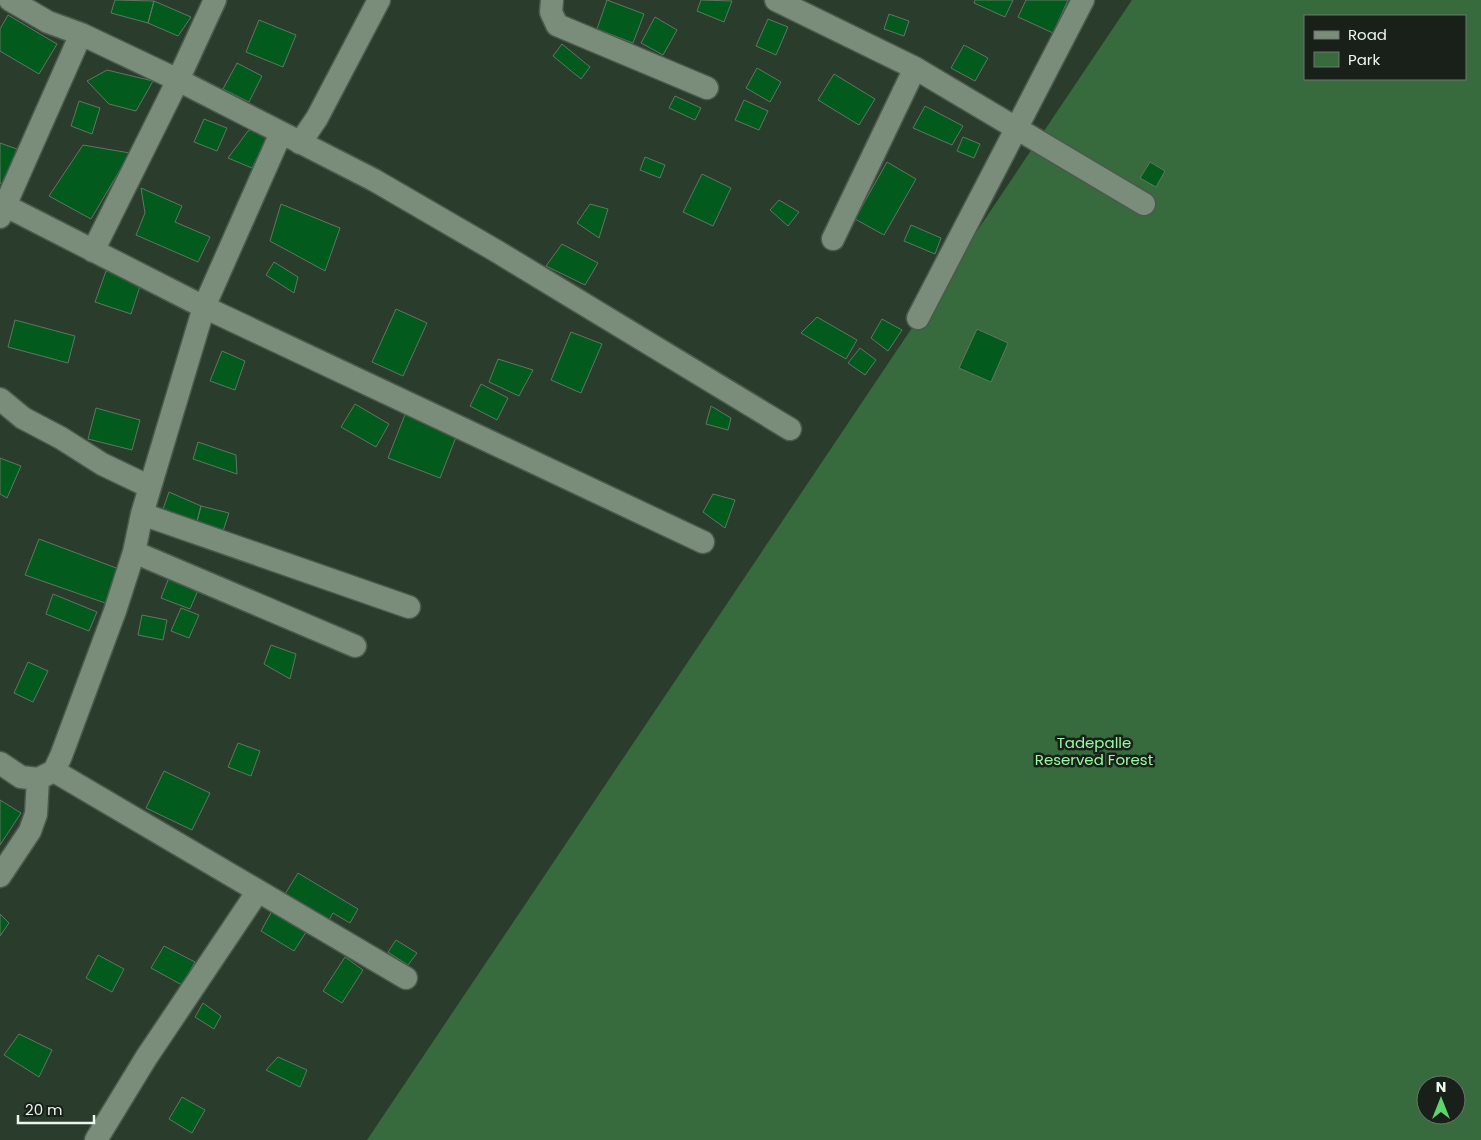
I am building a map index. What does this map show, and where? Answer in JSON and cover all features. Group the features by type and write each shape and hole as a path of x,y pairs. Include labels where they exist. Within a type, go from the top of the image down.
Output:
{"street":[{"path":"10,0 48,22 80,34 178,80 391,190 790,429"},
{"path":"93,251 178,80 215,0"},
{"path":"0,876 30,831 46,775 61,756 115,611 134,552 142,514 204,307 290,138 317,118 379,0"},
{"path":"552,0 550,12 557,24 707,88"},
{"path":"776,0 915,68 1144,204"},
{"path":"918,318 1083,0"},
{"path":"80,34 1,209 93,251 204,307 703,542"},
{"path":"833,238 915,68"},
{"path":"0,399 23,418 61,438 102,464 150,487"},
{"path":"142,514 409,608"},
{"path":"134,552 355,646"},
{"path":"0,764 21,777 46,775 258,891 406,978"},
{"path":"96,1140 146,1058 258,891"}],"green space":[{"name":"Tadepalle Reserved Forest","path":"1132,0 1481,0 1481,1140 367,1140"}],"building":[{"path":"115,0 154,1 148,23 111,13"},
{"path":"607,0 644,14 633,43 597,29"},
{"path":"701,0 732,1 724,22 697,11"},
{"path":"975,0 1013,0 1005,17 974,3"},
{"path":"1026,0 1068,0 1053,33 1018,17"},
{"path":"154,1 191,17 178,36 148,23"},
{"path":"889,14 909,21 904,36 884,29"},
{"path":"8,15 57,44 39,74 0,51 0,29"},
{"path":"655,17 677,30 663,55 641,43"},
{"path":"768,19 788,27 776,55 756,46"},
{"path":"259,20 296,35 283,67 246,52"},
{"path":"562,44 590,67 581,79 553,56"},
{"path":"964,45 988,58 975,81 951,68"},
{"path":"237,63 262,76 249,102 223,89"},
{"path":"757,68 781,82 770,102 746,88"},
{"path":"107,70 153,81 136,111 109,104 87,81"},
{"path":"834,74 875,99 859,125 818,100"},
{"path":"675,96 701,108 695,120 669,108"},
{"path":"744,100 768,111 759,130 735,120"},
{"path":"79,101 100,108 92,134 71,126"},
{"path":"925,106 963,126 952,145 913,128"},
{"path":"204,119 227,128 217,151 194,142"},
{"path":"268,126 267,138 252,168 228,158 248,131"},
{"path":"963,137 980,144 974,158 957,151"},
{"path":"0,143 17,149 4,185 0,183"},
{"path":"83,145 130,153 91,219 49,196"},
{"path":"645,157 665,165 660,178 640,170"},
{"path":"887,162 916,179 884,235 855,219"},
{"path":"1150,162 1165,171 1156,187 1140,178"},
{"path":"702,174 731,188 713,226 683,212"},
{"path":"141,188 182,206 175,222 210,237 198,262 136,235 145,213"},
{"path":"779,200 799,212 788,226 770,210"},
{"path":"281,204 340,228 325,271 270,241"},
{"path":"590,204 608,209 599,238 577,223"},
{"path":"911,225 941,238 935,254 904,241"},
{"path":"562,244 598,263 585,285 546,266"},
{"path":"274,262 298,277 294,293 266,275"},
{"path":"106,271 141,283 131,314 95,302"},
{"path":"396,309 427,323 403,376 372,362"},
{"path":"817,317 857,340 846,359 801,333"},
{"path":"882,319 902,330 888,351 871,338"},
{"path":"15,320 75,336 68,363 8,347"},
{"path":"977,329 1008,343 991,382 959,368"},
{"path":"571,332 602,344 581,393 551,380"},
{"path":"860,348 876,360 865,375 848,363"},
{"path":"222,351 245,361 235,390 210,381"},
{"path":"498,359 533,370 519,396 489,382"},
{"path":"481,384 508,398 497,420 470,406"},
{"path":"355,404 389,424 376,447 341,427"},
{"path":"711,406 731,418 728,430 706,424"},
{"path":"96,408 140,420 132,450 88,439"},
{"path":"406,412 458,432 440,478 388,458"},
{"path":"198,442 236,455 237,474 193,459"},
{"path":"0,458 21,466 7,498 0,494"},
{"path":"169,492 201,506 196,525 162,512"},
{"path":"713,494 735,500 725,528 703,512"},
{"path":"201,506 229,513 222,534 196,525"},
{"path":"39,539 119,569 108,604 25,575"},
{"path":"170,575 199,588 190,609 161,598"},
{"path":"53,594 97,612 89,631 46,614"},
{"path":"181,608 199,615 189,638 171,631"},
{"path":"142,615 167,620 163,640 138,635"},
{"path":"271,645 296,654 290,679 264,664"},
{"path":"28,662 48,671 33,702 14,693"},
{"path":"238,743 260,751 251,776 228,767"},
{"path":"164,771 210,793 192,830 146,808"},
{"path":"0,800 21,813 0,845"},
{"path":"298,873 358,909 350,923 333,913 329,920 285,894"},
{"path":"273,909 308,929 294,951 261,931"},
{"path":"0,914 9,923 0,936"},
{"path":"396,940 417,953 408,965 388,952"},
{"path":"164,946 195,962 182,985 151,968"},
{"path":"98,955 124,969 112,992 86,978"},
{"path":"345,957 363,970 342,1003 323,991"},
{"path":"203,1003 221,1016 214,1029 195,1017"},
{"path":"19,1034 52,1050 39,1077 4,1055"},
{"path":"278,1057 307,1070 300,1087 266,1070"},
{"path":"182,1097 205,1110 192,1133 169,1119"}]}
